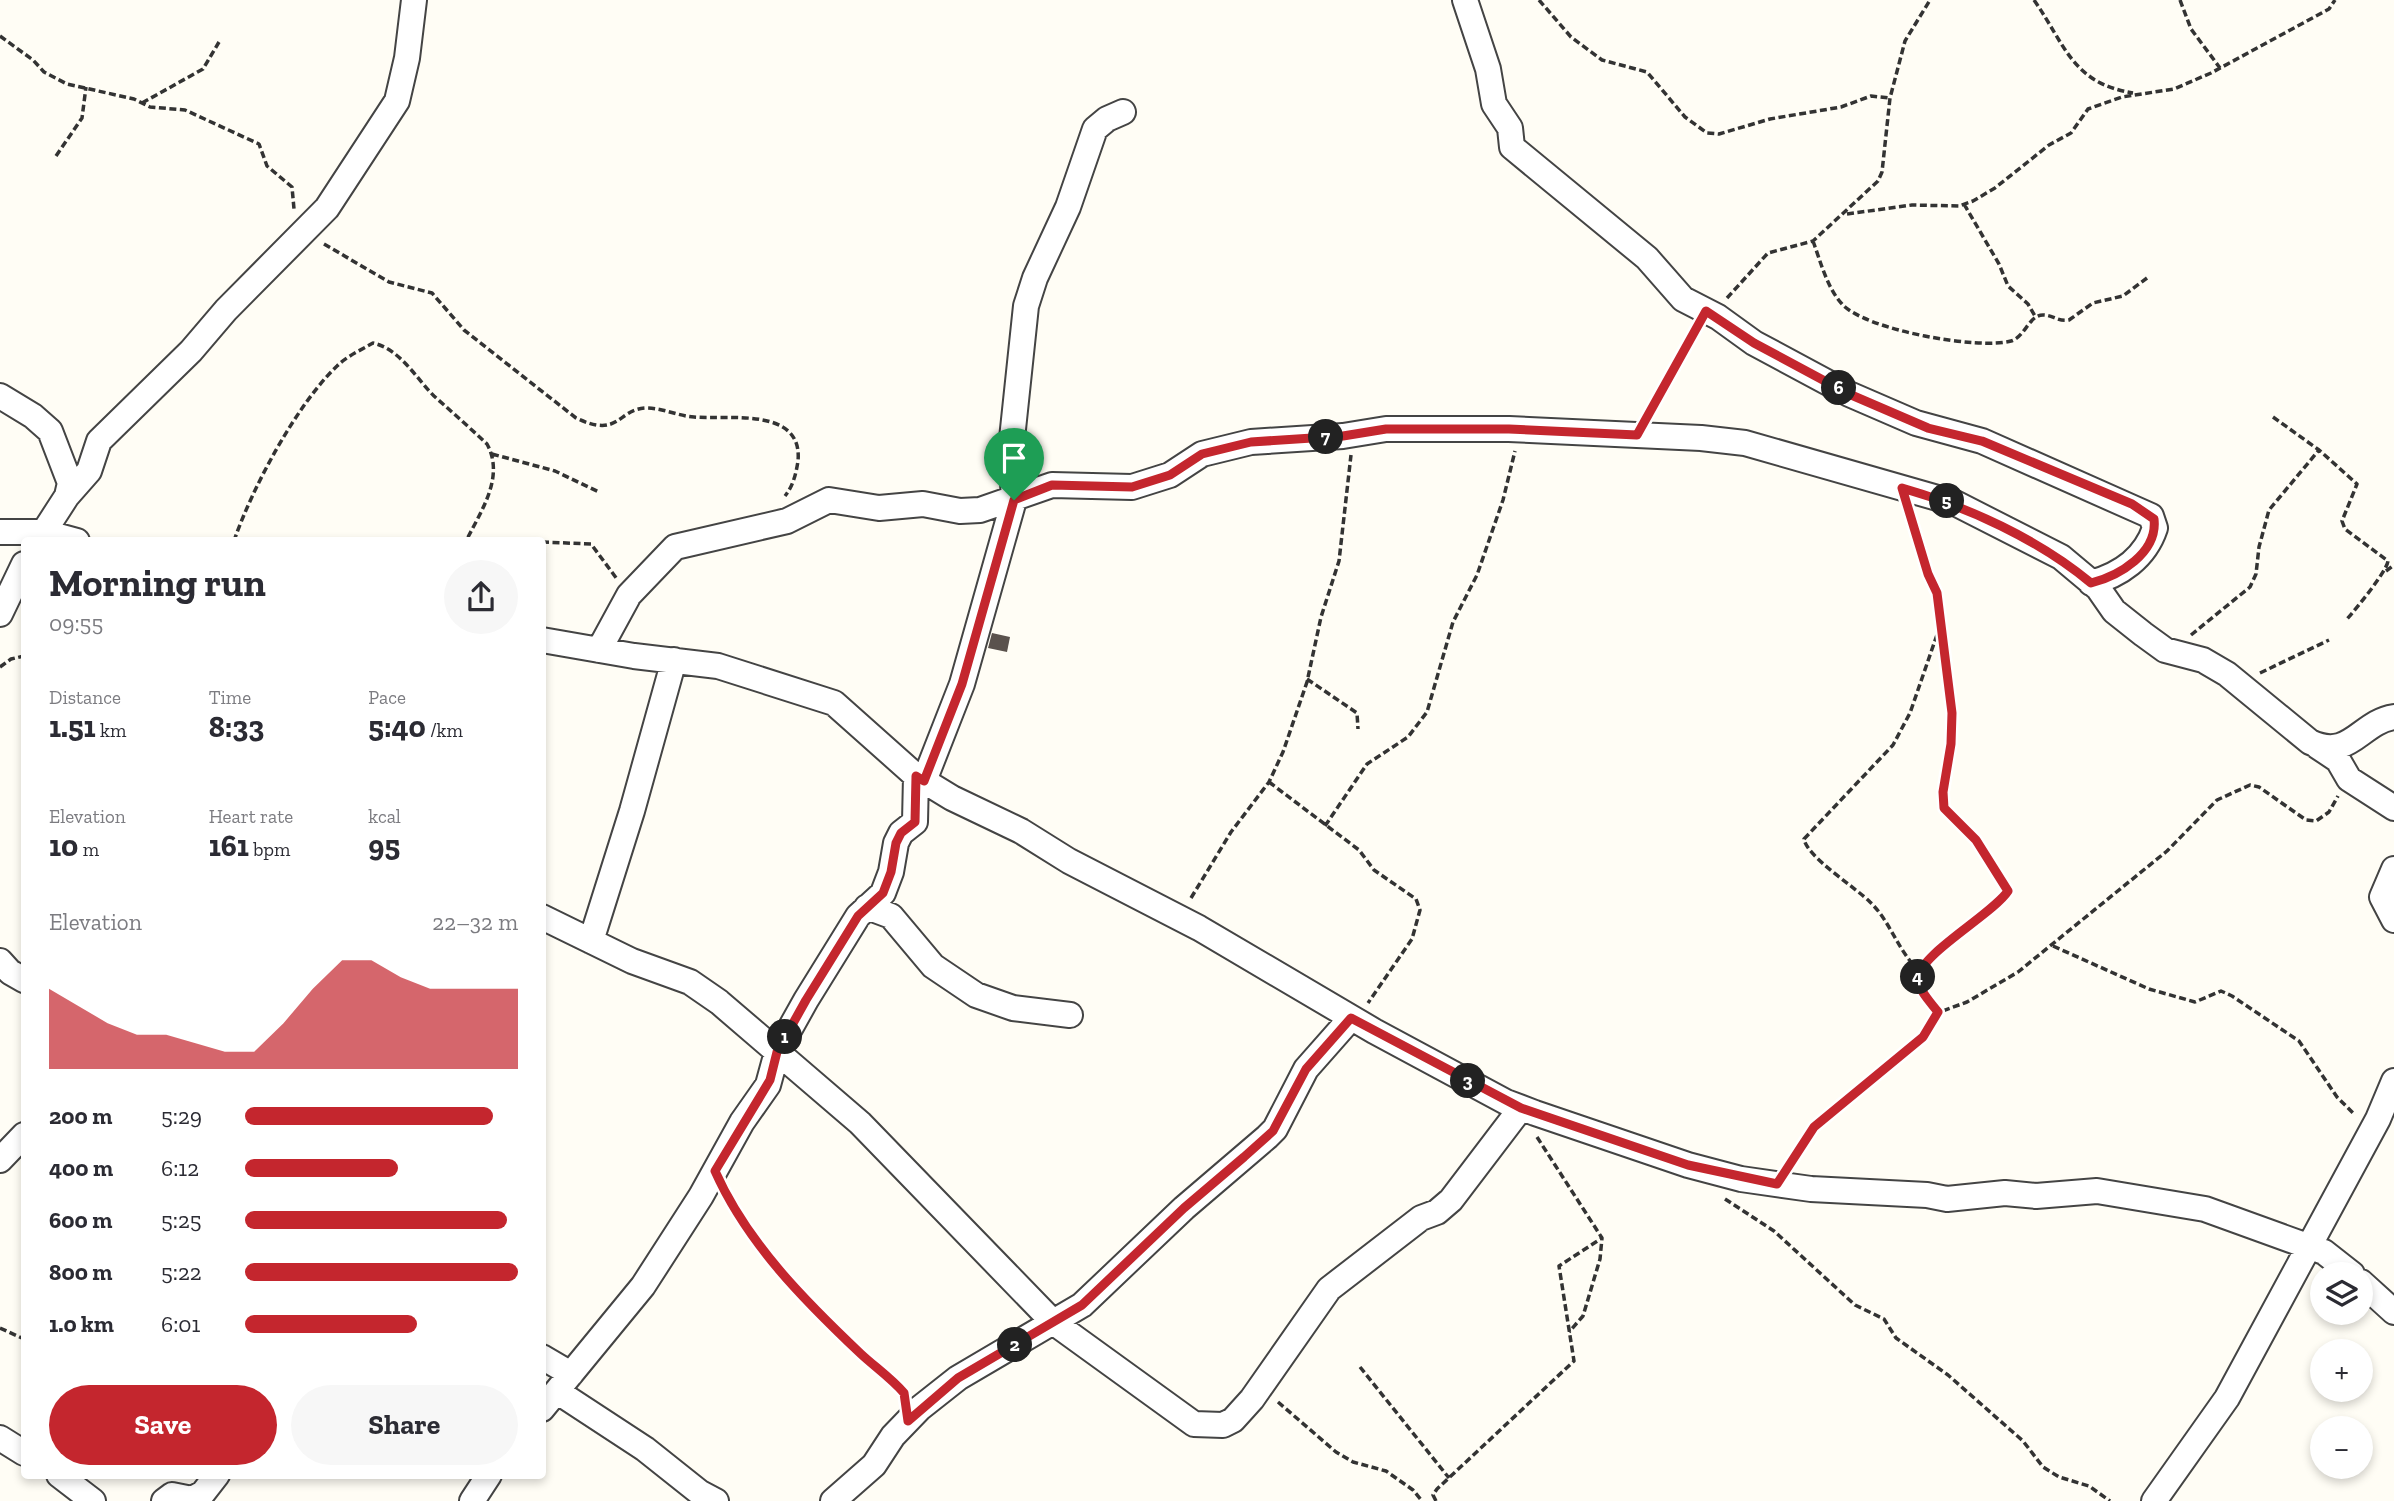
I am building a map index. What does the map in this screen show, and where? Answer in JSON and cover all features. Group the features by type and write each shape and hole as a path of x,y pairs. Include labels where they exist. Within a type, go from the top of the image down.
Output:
{"street":[{"path":"0,532 41,536 67,496 89,471 97,443 191,351 226,310 327,208 394,107 407,58 414,0"},
{"path":"1465,0 1488,69 1494,104 1510,128 1512,147 1647,258 1683,299 1754,343 1849,394 1928,428 1982,441 2151,516 2155,528 2144,550 2127,569 2091,583"},
{"path":"557,1392 643,1286 770,1080 777,1052 806,1000 867,906 883,893 891,872 896,843 901,833 915,822 920,779 962,684 1014,500 1012,448 1026,306 1035,278 1068,207 1095,130 1107,119 1123,113"},
{"path":"0,396 33,416 50,431 70,483 67,496"},
{"path":"599,650 629,595 675,547 787,521 829,500 878,508 923,504 960,511 980,510 1052,485 1132,487 1170,475 1202,454 1251,442 1386,429 1519,430 1745,443 1955,503 2061,558 2091,583 2124,620 2165,650 2203,660 2239,682 2302,737 2338,760 2346,776 2394,808"},
{"path":"0,614 21,570"},
{"path":"546,641 718,666 834,703 920,779 1180,918 1374,1031 1520,1110 1688,1165 1811,1189 1927,1195 1947,1199 2005,1193 2036,1196 2097,1191 2212,1211 2339,1262"},
{"path":"591,941 632,811 674,660"},
{"path":"2317,746 2331,747 2350,743 2390,715"},
{"path":"2394,869 2382,897 2394,920"},
{"path":"867,906 891,916 933,966 976,995 1013,1008 1070,1015"},
{"path":"546,919 632,961 690,982 860,1123 1053,1322 1194,1424 1223,1425 1233,1420 1329,1289 1421,1217 1437,1212 1451,1200 1520,1110"},
{"path":"0,961 21,979"},
{"path":"833,1501 874,1465 893,1436 908,1421 958,1378 1082,1305 1184,1208 1273,1131 1306,1069 1351,1018"},
{"path":"2154,1501 2227,1398 2371,1131 2394,1081"},
{"path":"0,1160 21,1138"},
{"path":"2373,1293 2394,1312"},
{"path":"546,1366 557,1392 645,1448 699,1492 716,1501"},
{"path":"0,1438 21,1451"},
{"path":"64,1479 93,1501"},
{"path":"164,1501 172,1494 189,1500 195,1498 213,1479"},
{"path":"472,1501 486,1479"}],"path":[{"path":"1539,0 1571,37 1602,60 1647,72 1685,117 1707,133 1719,134 1770,119 1841,107 1871,96 1890,98"},
{"path":"1637,435 1706,311 1739,288 1768,253 1812,241 1845,214 1881,176 1890,98 1905,41 1930,0"},
{"path":"2034,0 2081,72 2108,89 2139,94"},
{"path":"2180,0 2191,29 2220,68"},
{"path":"1845,214 1912,205 1964,204 1995,188 2049,145 2071,133 2088,109 2139,94 2174,89 2220,68 2329,9 2335,0"},
{"path":"0,36 33,60 44,72 67,84 169,111 185,110 259,144 267,166 292,187 295,221 303,232 388,282 432,293 464,330 576,418 592,425 606,426 642,408 695,417 737,416 778,425 792,435 799,449 796,475 781,501"},
{"path":"142,103 203,69 219,42"},
{"path":"56,156 82,118 86,87"},
{"path":"1964,204 1999,264 2008,286 2028,304 2036,317"},
{"path":"1812,241 1841,304 1872,323 1959,343 2000,343 2022,336 2036,317 2043,315 2069,320 2093,303 2123,296 2147,278"},
{"path":"235,537 244,512 303,408 337,366 373,343 383,345 399,358 435,397 487,444 492,454 495,468 490,490 468,537"},
{"path":"2273,417 2319,450 2357,484 2342,521 2345,529 2385,556 2388,565 2384,573"},
{"path":"1325,826 1367,764 1408,737 1427,712 1453,622 1477,575 1503,500 1519,430"},
{"path":"1180,918 1231,832 1269,782 1283,752 1307,679 1321,617 1339,561 1353,434"},
{"path":"2182,656 2192,631 2206,625 2250,587 2269,510 2319,450"},
{"path":"492,454 555,471 599,492"},
{"path":"1902,488 1928,574 1937,593 1952,713 1951,744 1943,792 1944,808 1976,840 2008,891 1931,957 1920,972 1920,988 1938,1012"},
{"path":"546,542 591,544 629,595"},
{"path":"2347,619 2368,589 2394,565"},
{"path":"1920,972 1893,940 1882,915 1814,855 1804,839 1894,745 1910,713 1940,627"},
{"path":"2239,682 2282,665 2329,640"},
{"path":"0,667 11,659 21,657"},
{"path":"1307,679 1357,713 1358,730"},
{"path":"1777,1184 1814,1127 1923,1037 1938,1012 1967,1002 1996,986 2053,946 2167,851 2217,800 2250,785 2259,787 2306,820 2316,821 2329,812 2346,776"},
{"path":"1269,782 1359,850 1374,870 1411,893 1420,910 1412,939 1368,1003 1374,1031"},
{"path":"2053,946 2149,989 2195,1002 2221,991 2232,996 2299,1041 2337,1097 2371,1131"},
{"path":"1520,1110 1549,1151 1602,1238 1600,1259 1583,1316 1569,1332"},
{"path":"715,1171 729,1202 772,1263 863,1356 904,1393 908,1421"},
{"path":"1718,1197 1736,1205 1774,1231 1855,1305 1884,1319 1896,1338 1948,1376 2023,1441 2043,1467 2059,1477 2089,1486 2110,1501"},
{"path":"1436,1501 1433,1495 1448,1478 1573,1361 1559,1266 1602,1238"},
{"path":"0,1328 21,1338"},
{"path":"1360,1367 1448,1478"},
{"path":"1259,1388 1296,1415 1336,1452 1353,1462 1386,1471 1413,1490 1422,1501"}],"building":[{"path":"992,633 1010,637 1007,652 988,648"}],"route":[{"path":"1706,311 1797,368 1849,394 1928,428 1982,441 2132,504 2154,519 2155,528 2144,550 2127,569 2115,576 2091,583 2061,558 1955,503 1902,488 1928,574 1937,593 1952,713 1951,744 1943,792 1944,808 1976,840 1984,857 2008,891 1931,957 1920,972 1917,981 1920,988 1938,1012 1923,1037 1814,1127 1777,1184 1688,1165 1521,1108 1351,1018 1306,1069 1273,1131 1184,1208 1082,1305 958,1378 936,1394 908,1421 908,1404 904,1393 863,1356 772,1263 729,1202 715,1171 742,1122 773,1075 777,1052 806,1000 858,916 883,893 891,872 896,843 901,833 915,822 916,776 924,781 962,684 1014,500 1052,485 1132,487 1170,475 1202,454 1251,442 1343,436 1386,429 1509,429 1607,436 1637,435 1698,321 1706,311"}]}
